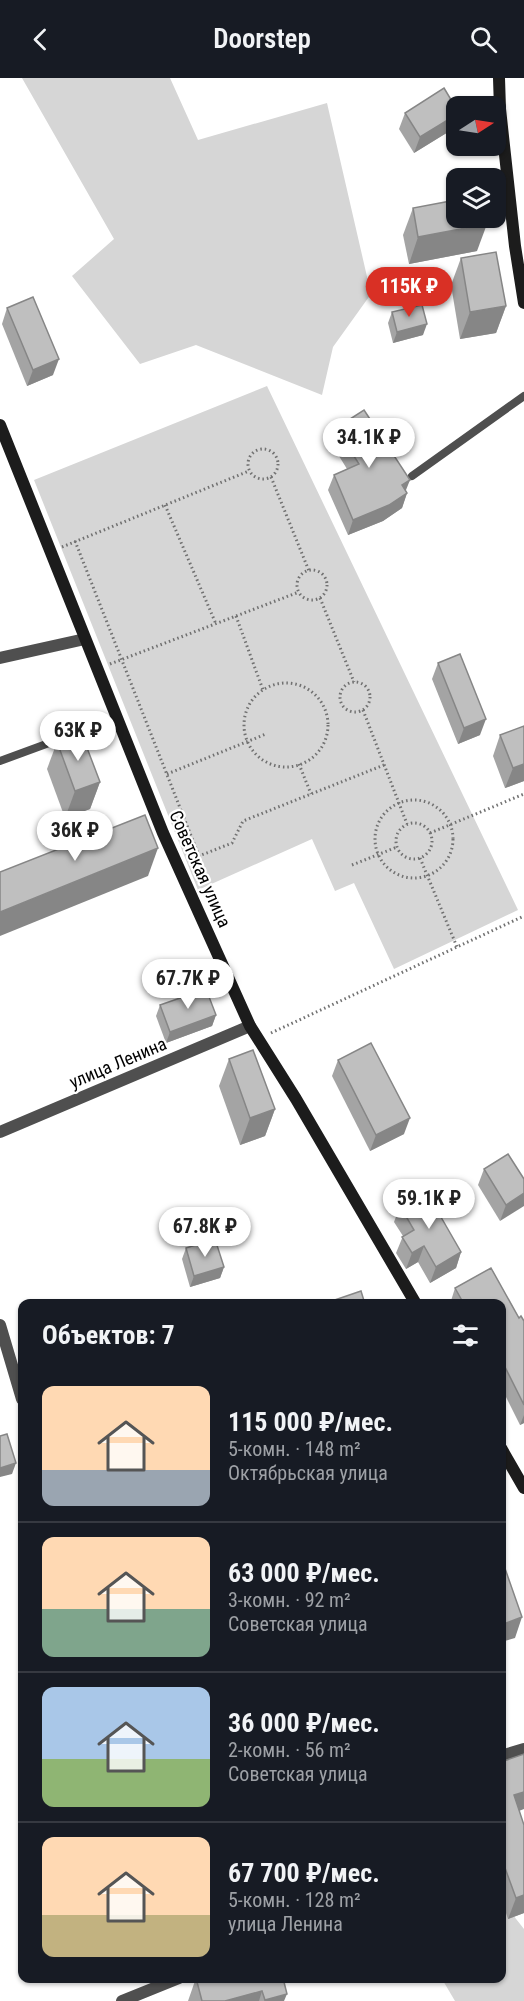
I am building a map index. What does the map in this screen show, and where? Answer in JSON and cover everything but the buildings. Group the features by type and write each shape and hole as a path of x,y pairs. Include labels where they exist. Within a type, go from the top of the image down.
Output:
{"street":[{"path":"498,78 513,234 524,303"},
{"name":"Советская улица","path":"0,425 163,833 250,1026 413,1299"},
{"path":"0,658 85,639"},
{"name":"улица Ленина","path":"0,1132 250,1026"},
{"path":"0,1326 18,1386"},
{"path":"506,1457 524,1488"},
{"path":"506,1754 524,1749"},
{"path":"122,2001 167,1983"}],"lane":[{"path":"412,476 524,396"},
{"path":"0,761 117,718"}],"path":[{"path":"257,450 267,450 275,455 278,464 275,474 271,477 262,480 249,471 248,461 257,450"},
{"path":"50,551 249,471"},
{"path":"271,477 309,571"},
{"path":"165,505 216,624"},
{"path":"75,541 199,856 232,843 243,821 384,765"},
{"path":"309,571 321,573 326,580 326,590 320,598 306,599 299,592 297,582 309,571"},
{"path":"97,669 299,592"},
{"path":"320,598 354,682"},
{"path":"236,616 263,690"},
{"path":"354,682 363,685 369,692 369,702 359,712 349,711 340,699 342,689 354,682"},
{"path":"289,683 307,689 321,702 326,713 328,728 324,742 316,754 299,764 276,766 262,760 252,750 245,737 244,722 247,708 255,696 263,690 277,684 289,683"},
{"path":"363,710 407,825"},
{"path":"167,774 266,735"},
{"path":"299,764 311,794"},
{"path":"430,833 523,796"},
{"path":"409,800 429,803 445,816 449,824 452,834 449,854 436,870 427,875 408,877 399,875 390,870 378,854 375,834 378,824 390,808 399,803 409,800"},
{"path":"420,824 430,833 432,845 426,855 420,858 404,856 397,847 398,834 407,825 420,824"},
{"path":"352,865 397,847"},
{"path":"420,858 457,947"},
{"path":"258,1039 524,916"}],"shaded area":[{"path":"22,78 170,78 198,140 327,103 371,294 333,347 322,395 196,345 140,364 72,276 114,239"},
{"path":"267,386 518,910 394,969 354,883 335,891 312,839 198,890 34,480"},
{"path":"506,1906 524,1929 524,2001 455,2001 444,1983 506,1983"}]}
